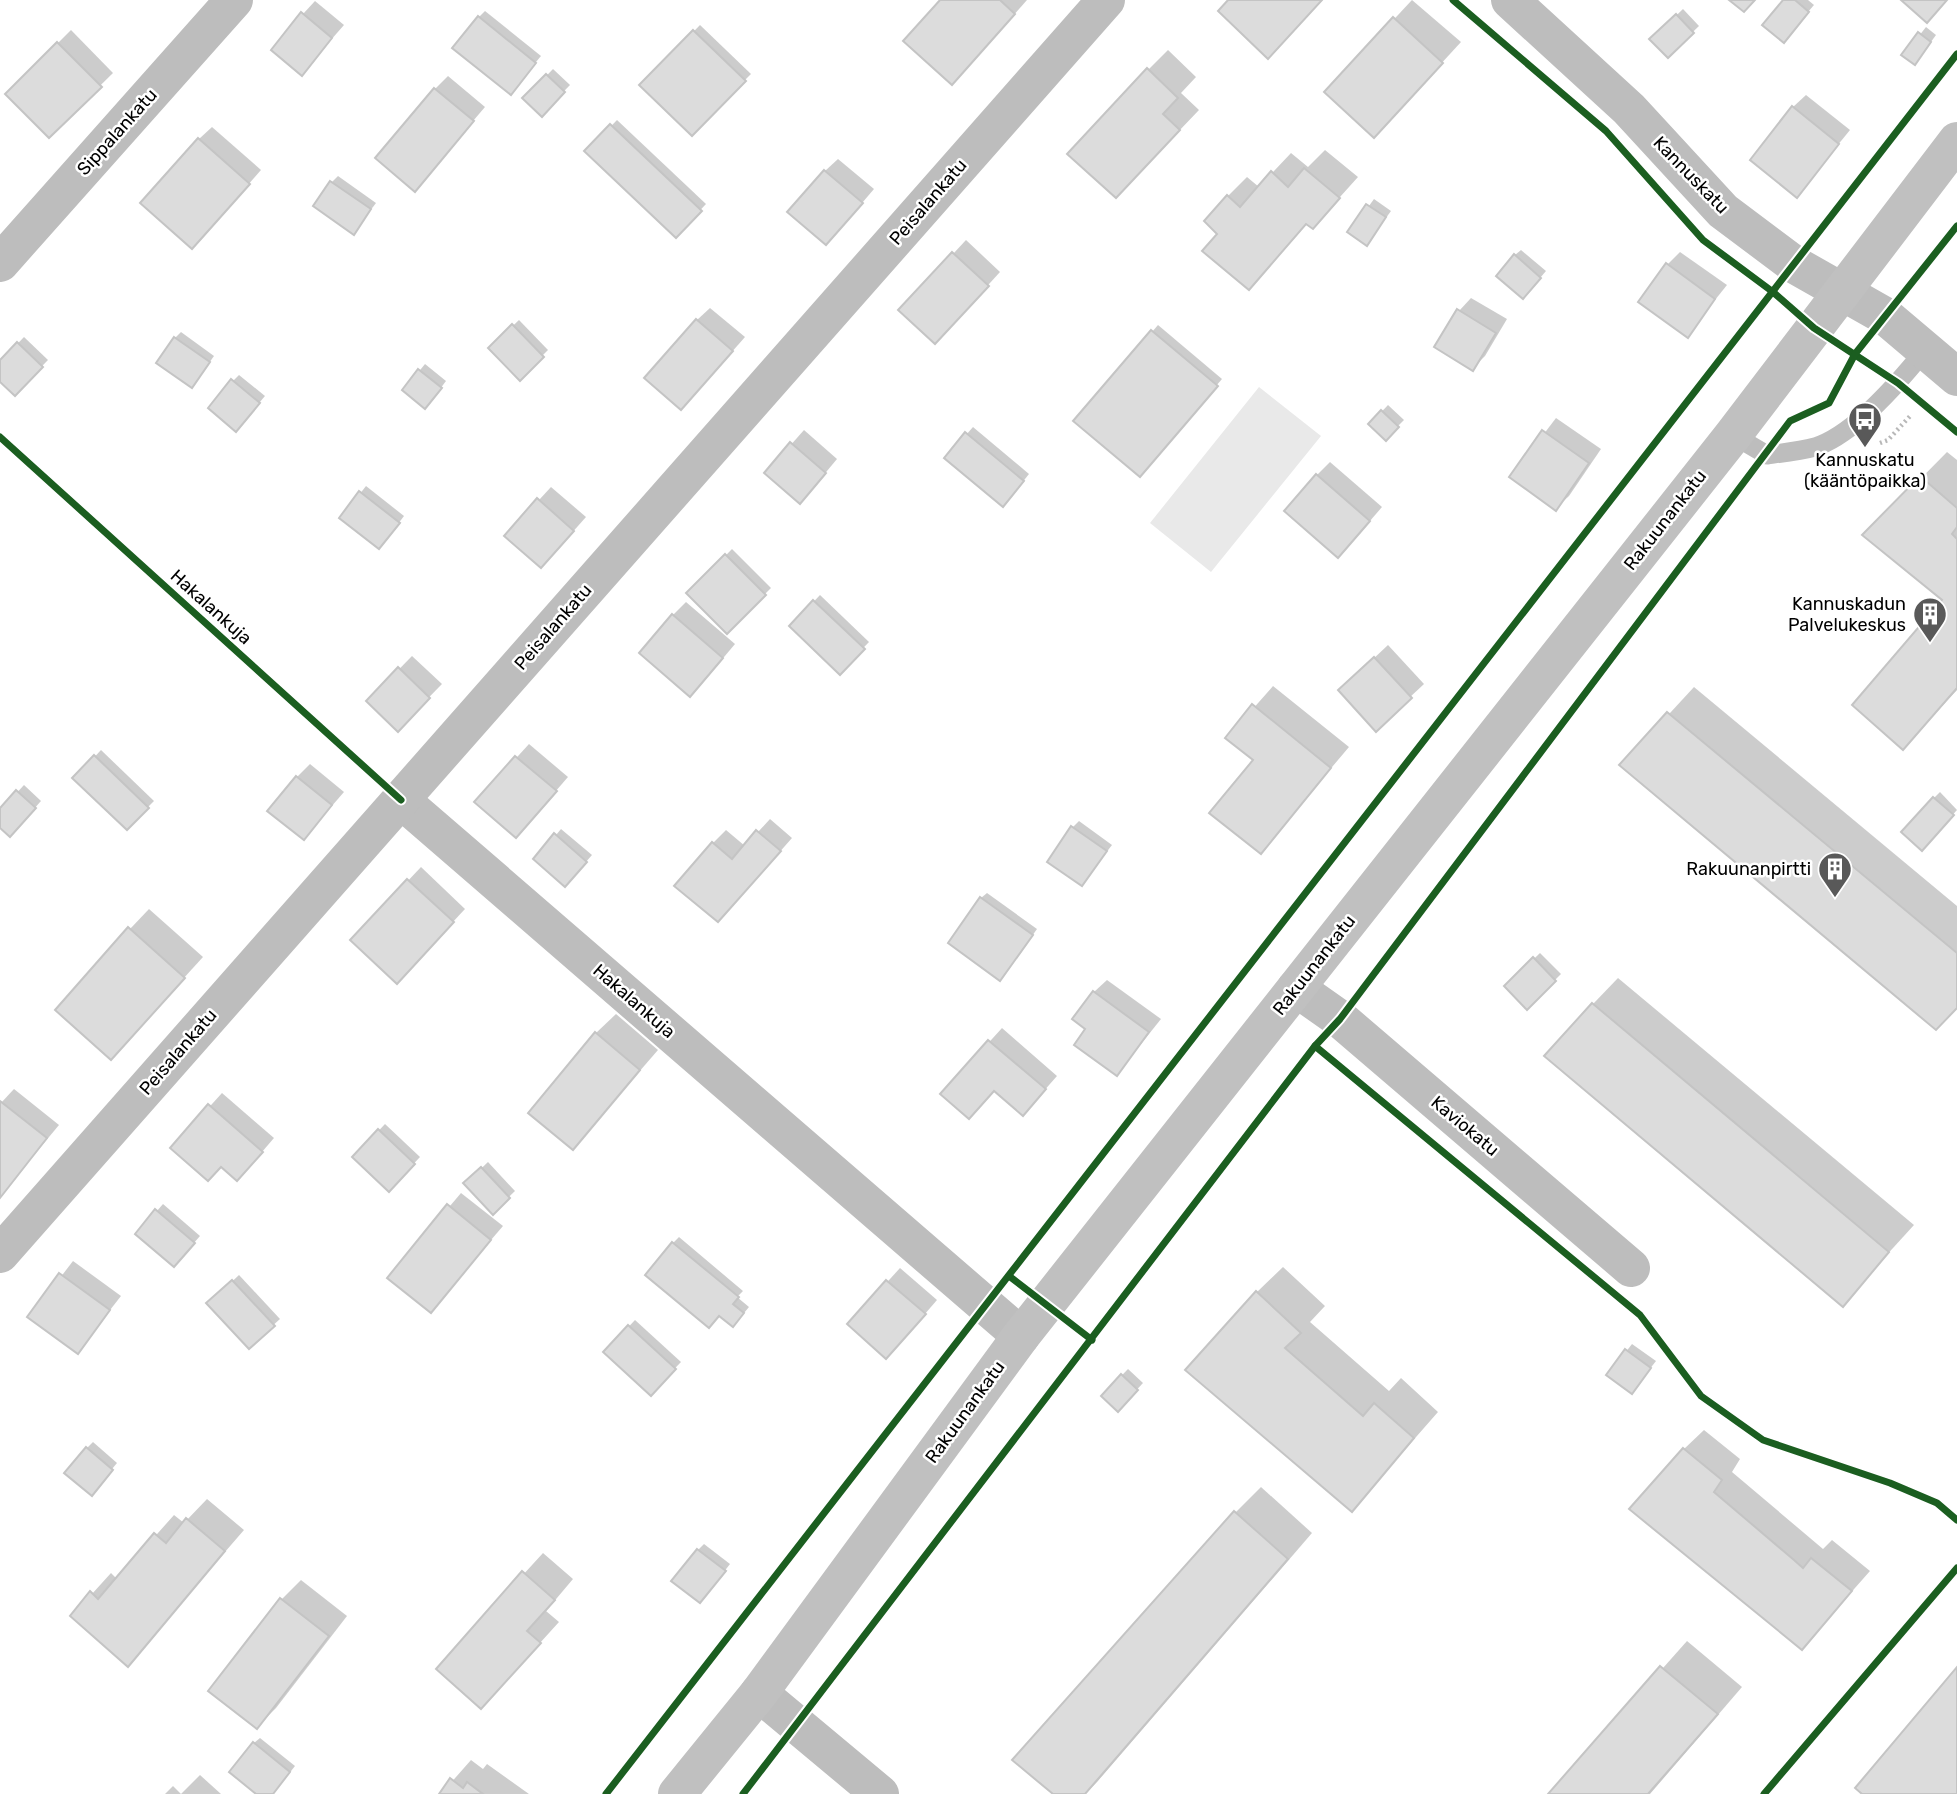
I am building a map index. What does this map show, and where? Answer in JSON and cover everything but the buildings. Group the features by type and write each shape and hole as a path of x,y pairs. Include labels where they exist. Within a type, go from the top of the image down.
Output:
{"street":[{"name":"Sippalankatu","path":"0,263 234,0"},
{"name":"Peisalankatu","path":"0,1254 1106,0"},
{"name":"Kannuskatu","path":"1510,0 1629,109 1723,211 1795,265 1885,316 1957,377"},
{"name":"Rakuunankatu","path":"677,1794 759,1692 1021,1336 1733,435 1957,141"},
{"name":"Hakalankuja","path":"401,800 1021,1336"},
{"name":"Kaviokatu","path":"1296,988 1340,1019 1631,1268"},
{"path":"759,1692 880,1794"}],"lane":[{"path":"1733,435 1767,456 1818,446 1860,419 1898,383 1925,350"}],"shaded area":[{"path":"1259,387 1321,436 1211,572 1150,523"}],"cycle path":[{"path":"1453,0 1606,131 1703,240 1773,292 1814,328 1898,383 1957,432"},
{"path":"606,1794 1957,54"},
{"path":"743,1794 1315,1046 1340,1019 1790,421 1829,403 1855,354 1957,226"},
{"path":"0,437 401,800"},
{"path":"1315,1046 1640,1315 1701,1396 1763,1440 1890,1483 1937,1503 1957,1520"},
{"path":"1009,1276 1092,1340"},
{"path":"1764,1794 1957,1568"}],"place":[{"name":"Kannuskatu (kääntöpaikka)","path":"1865,449"},
{"name":"Kannuskadun Palvelukeskus","path":"1930,644"},
{"name":"Rakuunanpirtti","path":"1835,899"}]}
